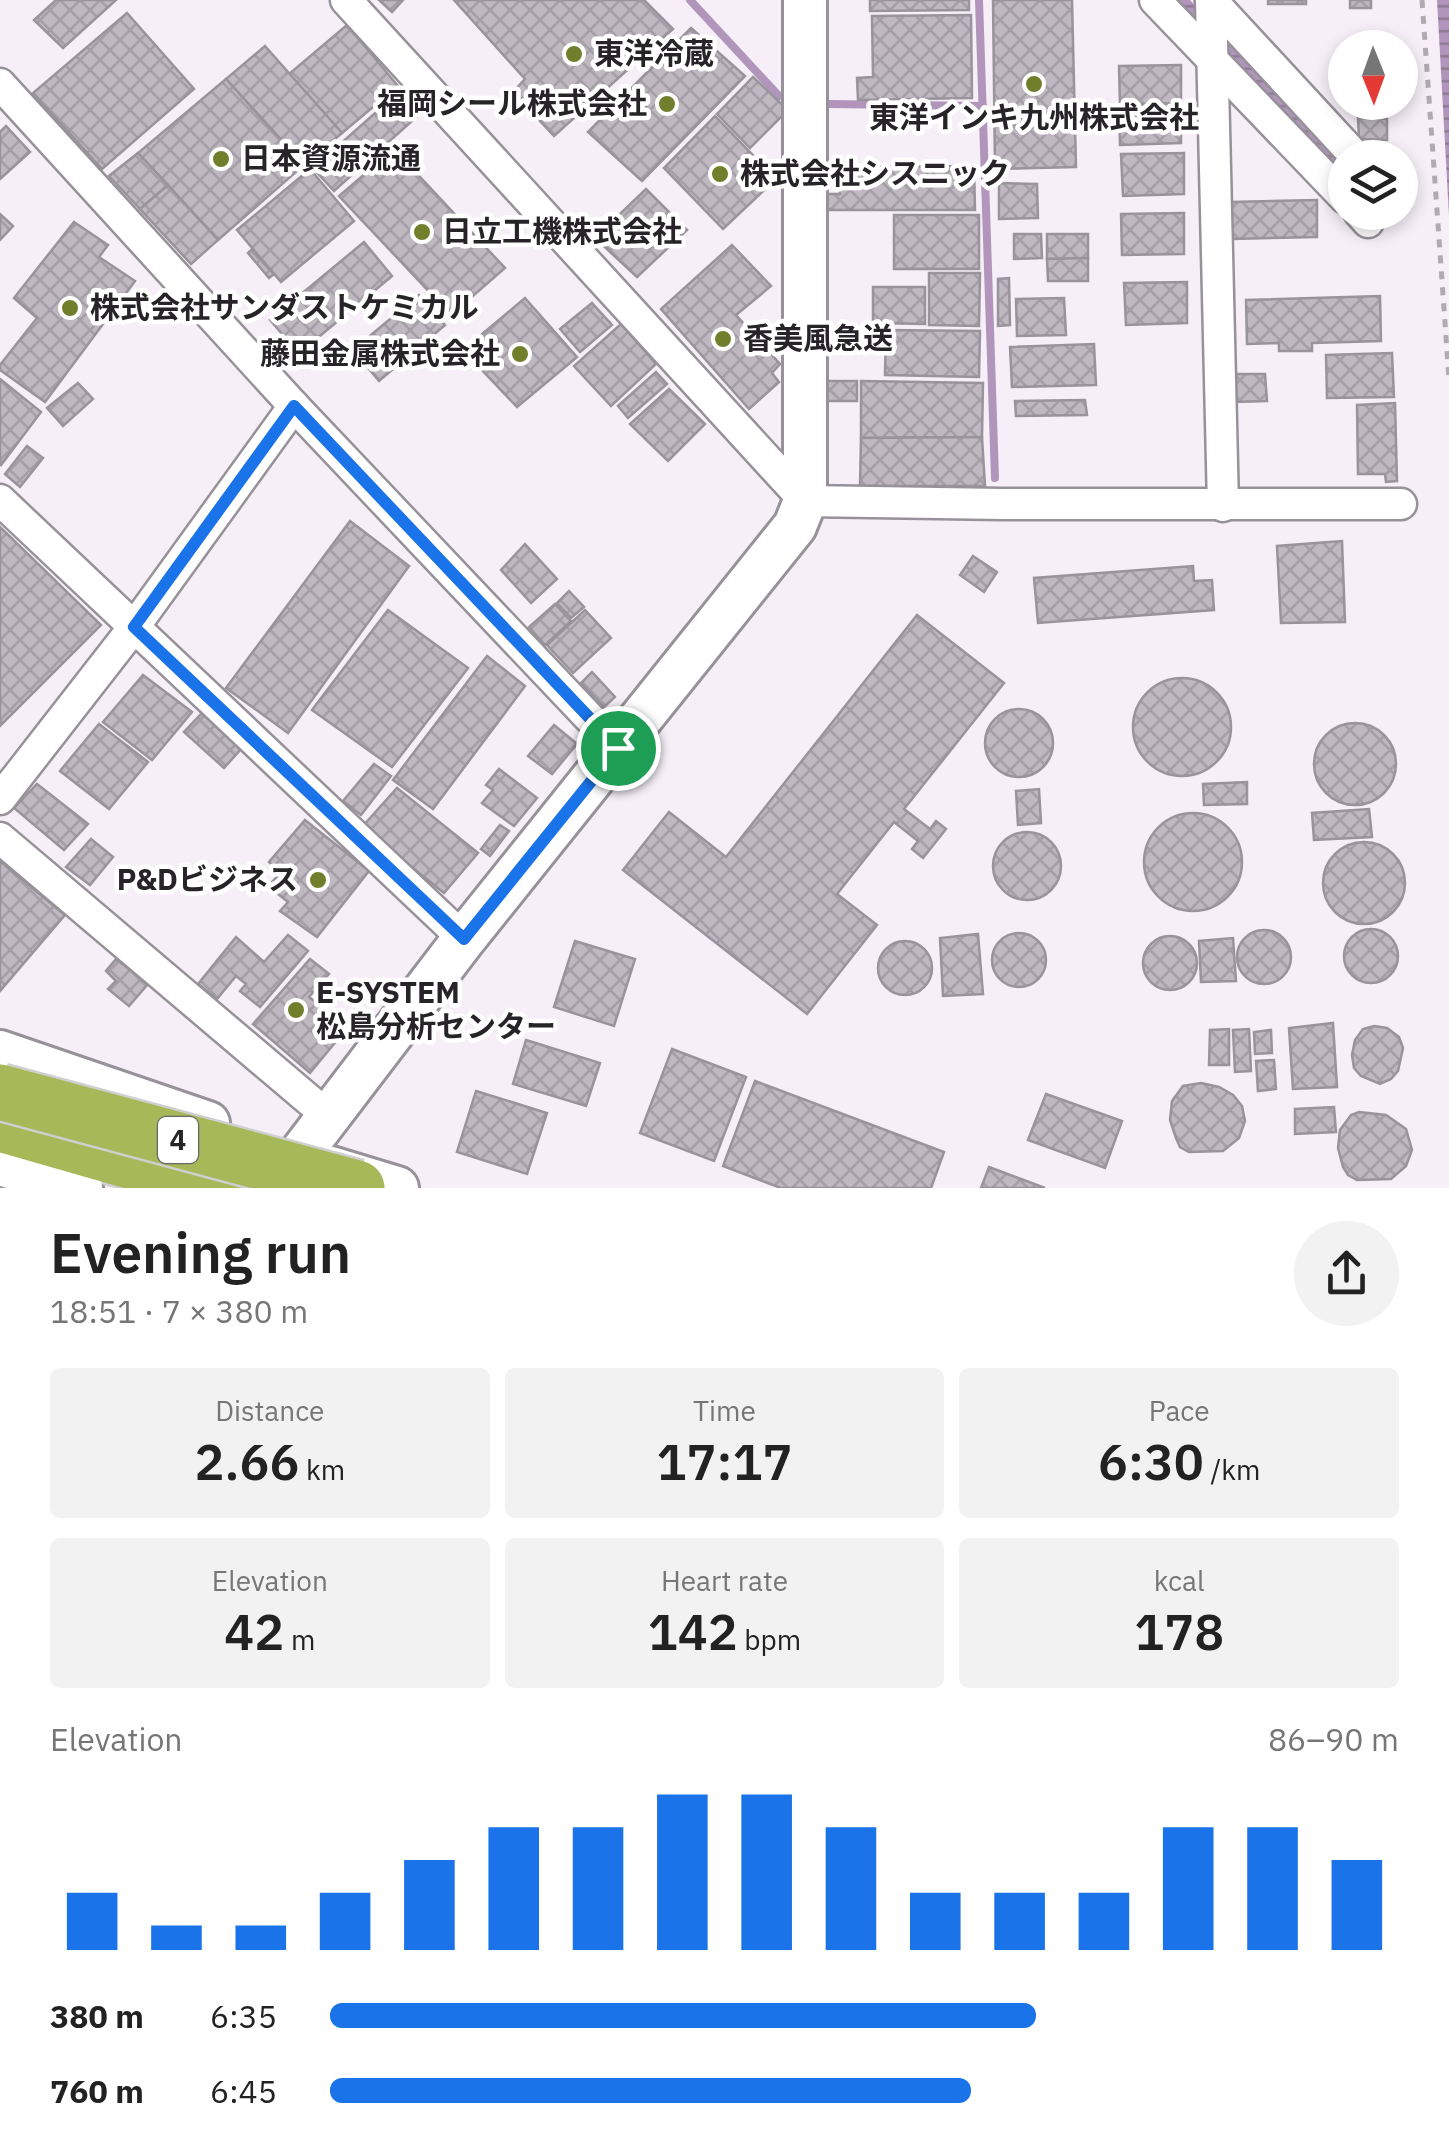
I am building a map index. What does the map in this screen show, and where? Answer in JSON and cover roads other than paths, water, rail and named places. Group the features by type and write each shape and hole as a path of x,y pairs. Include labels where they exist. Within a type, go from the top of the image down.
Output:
{"highway":[{"path":"0,1076 286,1172"},
{"name":"4","path":"0,1092 357,1188"},
{"path":"0,1124 224,1188"},
{"name":"4","path":"0,1152 130,1188"}],"street":[{"path":"346,0 805,501 1400,504"},
{"path":"286,1172 464,939 795,526 805,501 805,0"},
{"path":"1155,0 1328,180"},
{"path":"1211,0 1223,506"},
{"path":"1211,0 1340,140"},
{"path":"0,84 294,406 618,748"},
{"path":"0,800 134,627 294,406"},
{"path":"0,500 464,939"},
{"path":"0,838 328,1116"},
{"path":"0,1052 265,1142 286,1172 397,1188"},
{"path":"0,1164 81,1188"}],"waterway":[{"path":"690,0 779,96"},
{"path":"979,0 995,478"},
{"path":"829,104 983,106"}],"place":[{"name":"東洋冷蔵","path":"574,54"},
{"name":"東洋インキ九州株式会社","path":"1034,84"},
{"name":"福岡シール株式会社","path":"667,104"},
{"name":"日本資源流通","path":"221,159"},
{"name":"株式会社シスニック","path":"720,174"},
{"name":"日立工機株式会社","path":"422,232"},
{"name":"株式会社サンダストケミカル","path":"70,308"},
{"name":"香美風急送","path":"723,339"},
{"name":"藤田金属株式会社","path":"520,354"},
{"name":"P&Dビジネス","path":"318,880"},
{"name":"E-SYSTEM 松島分析センター","path":"296,1010"}]}
